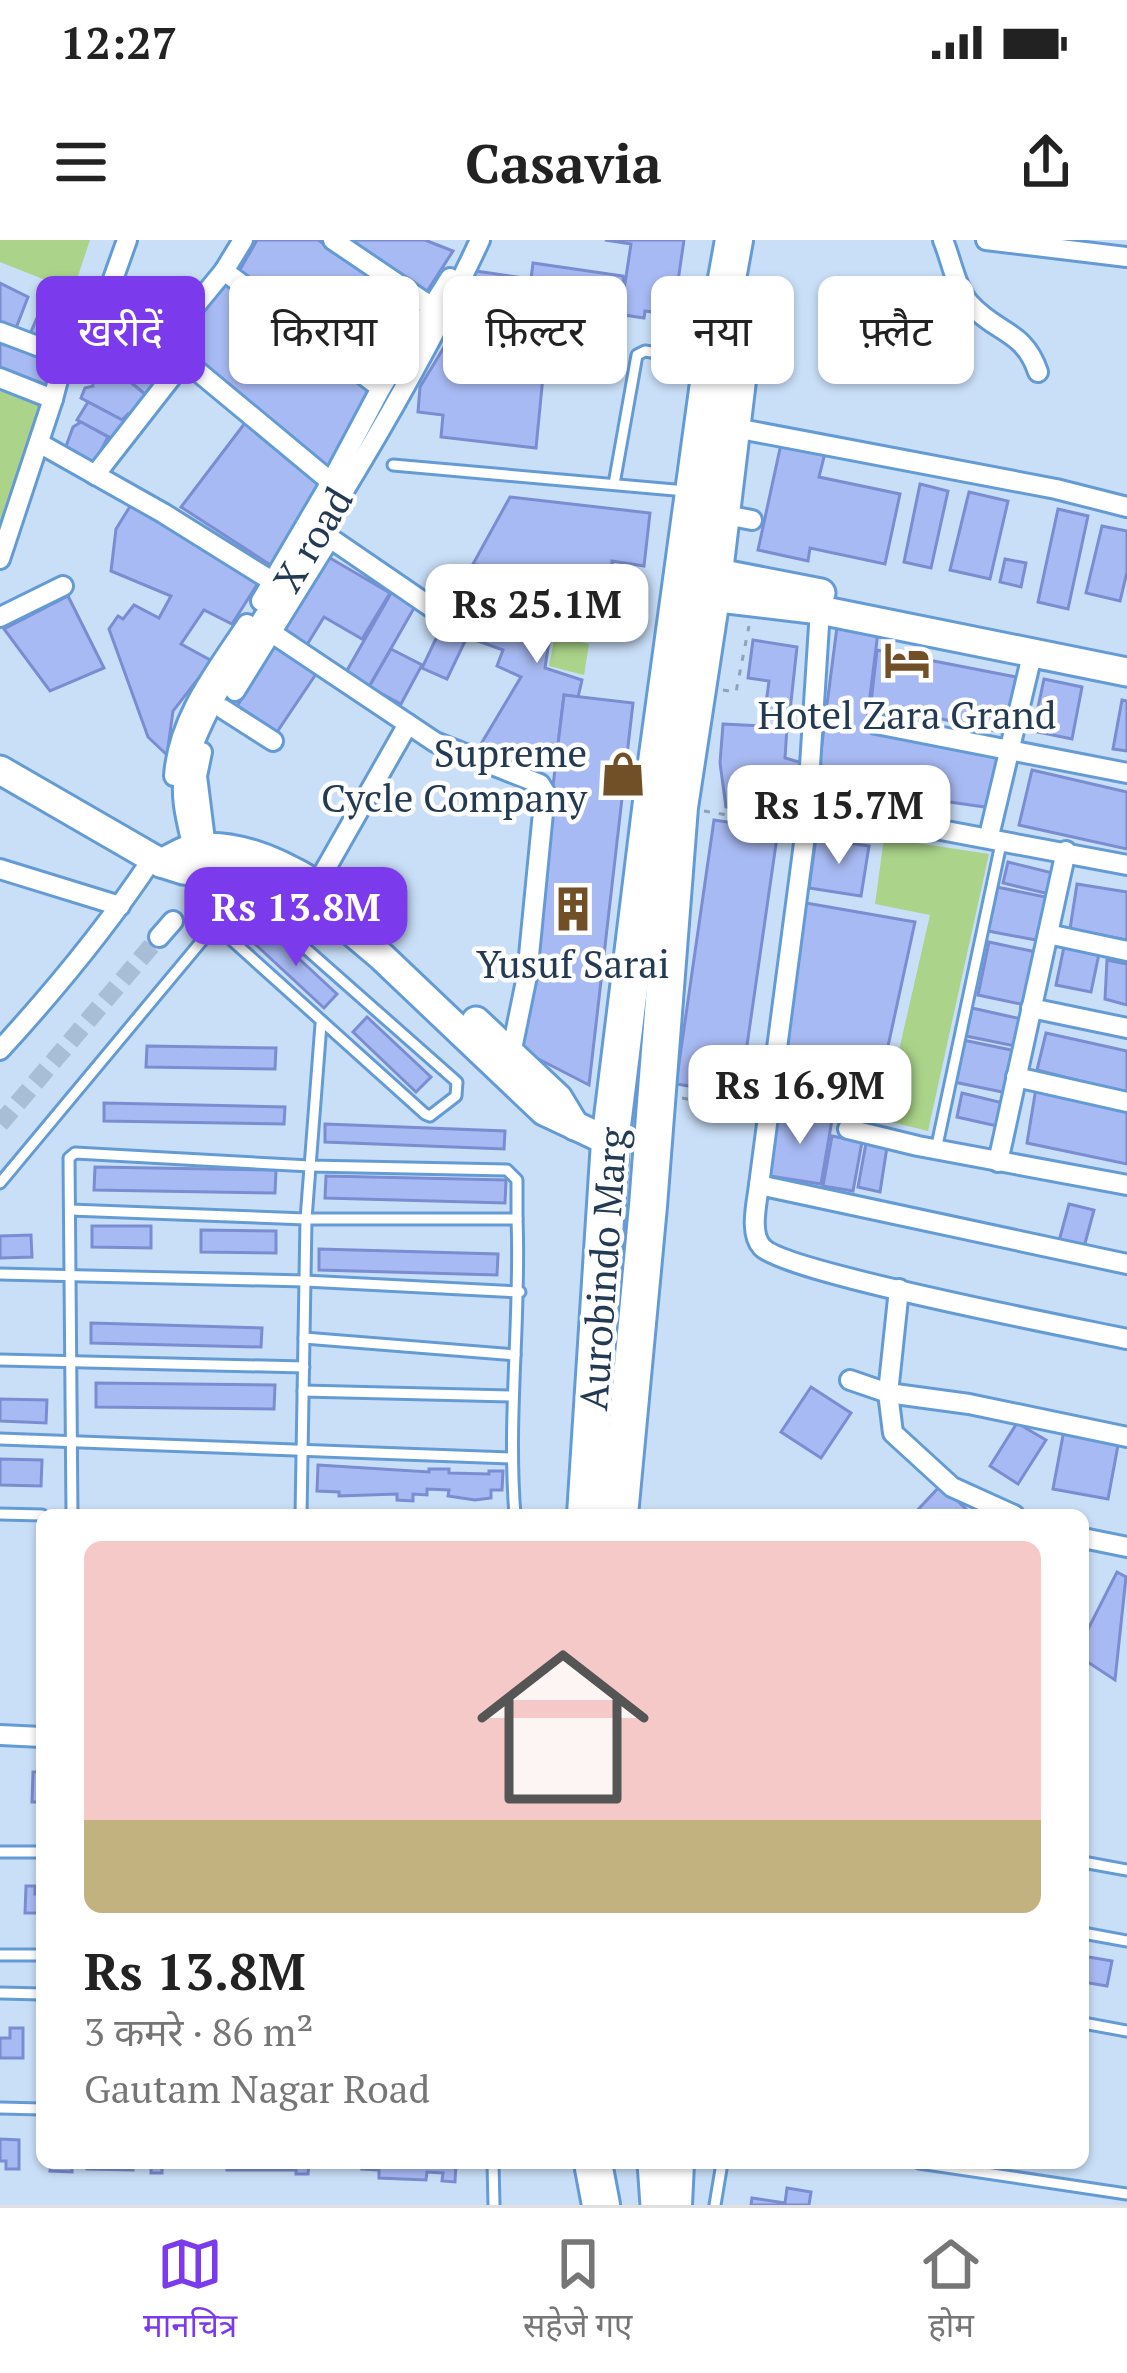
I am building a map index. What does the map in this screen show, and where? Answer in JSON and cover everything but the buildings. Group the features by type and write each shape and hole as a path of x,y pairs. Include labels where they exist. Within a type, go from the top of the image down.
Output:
{"highway":[{"name":"Aurobindo Marg","path":"727,276 734,240"},
{"name":"Aurobindo Marg","path":"620,1509 679,807 755,240"},
{"name":"Aurobindo Marg","path":"586,1509 604,1201 655,777 722,509 714,384"},
{"path":"564,1509 585,1243 604,1201"},
{"path":"594,2169 605,2205"},
{"path":"673,2205 675,2169"}],"street":[{"path":"114,276 127,240"},
{"path":"205,294 243,240"},
{"path":"333,240 432,307"},
{"path":"196,840 174,797 182,734 381,388 466,251 479,240"},
{"name":"X road","path":"196,840 184,772 199,730 457,290 479,240"},
{"path":"943,240 966,300 987,320 1030,347 1038,372"},
{"path":"986,240 1127,257"},
{"path":"224,271 381,388"},
{"path":"0,332 36,346"},
{"path":"0,378 53,399"},
{"path":"205,378 331,482"},
{"path":"0,559 57,384"},
{"path":"95,475 166,384"},
{"path":"730,427 1056,489 1127,507"},
{"path":"39,443 272,581"},
{"path":"196,840 200,758 223,709 330,538 460,627"},
{"path":"712,584 754,601 1127,672"},
{"path":"712,584 1127,656"},
{"path":"0,617 63,586"},
{"path":"820,610 806,827 759,1185 755,1233 759,1244 810,1267 1127,1339"},
{"path":"272,633 435,742 540,784 545,792 527,976 511,1054"},
{"path":"996,838 1009,751 1034,651"},
{"path":"223,709 273,741"},
{"path":"316,884 408,724"},
{"path":"876,724 1127,773"},
{"path":"0,770 156,861 183,871 255,877 330,913 544,1111 610,1142"},
{"path":"893,821 1127,865"},
{"path":"0,1050 156,861 196,840 260,858 316,884 399,950 558,1098 574,1126"},
{"path":"998,1162 1066,851"},
{"path":"0,869 120,906"},
{"path":"159,937 173,921"},
{"path":"1048,934 1127,951"},
{"path":"1031,1008 1127,1028"},
{"path":"1016,1077 1127,1102"},
{"path":"848,1129 1127,1185"},
{"path":"759,1185 1127,1264"},
{"path":"899,1288 888,1394 893,1433 952,1487 1001,1509"},
{"path":"850,1380 888,1394 969,1404 1127,1437"},
{"path":"1089,1539 1127,1547"},
{"path":"0,1735 36,1737"},
{"path":"602,2169 605,2205"},
{"path":"652,2169 655,2205"}],"lane":[{"path":"614,484 637,355 651,352"},
{"path":"393,465 614,484 722,509"},
{"path":"936,1150 996,838"},
{"path":"0,1183 215,926 244,894 457,1082 459,1092 426,1115 215,926"},
{"path":"301,1509 306,1219 322,1024"},
{"path":"72,1509 69,1158 78,1152 310,1166 507,1170 517,1180 520,1292 512,1396 515,1509"},
{"path":"70,1210 306,1219 517,1219"},
{"path":"0,1274 520,1292"},
{"path":"304,1338 514,1354"},
{"path":"0,1360 304,1367"},
{"path":"303,1391 512,1396"},
{"path":"0,1439 511,1458"},
{"path":"0,1514 36,1515"},
{"path":"0,1852 36,1852"},
{"path":"1089,1863 1127,1870"},
{"path":"1089,1934 1127,1941"},
{"path":"0,1955 36,1955"},
{"path":"0,1993 36,1994"},
{"path":"1089,2024 1127,2031"},
{"path":"0,2108 36,2109"},
{"path":"493,2169 494,2205"},
{"path":"715,2205 721,2169"},
{"path":"955,2169 1127,2194"},
{"path":"1070,2188 1070,2205"}],"path":[{"path":"697,687 736,692 754,601"},
{"path":"679,807 806,827"},
{"path":"657,1093 769,1115"}],"green space":[{"path":"0,240 90,240 78,276 36,276 0,262"},
{"path":"0,381 43,395 0,521"},
{"path":"555,635 589,644 584,675 549,666"},
{"path":"884,838 989,854 928,1131 883,1120 930,915 875,904"}],"tunnel":[{"path":"0,1124 159,937"}],"place":[{"name":"Hotel Zara Grand","path":"907,660"},
{"name":"Supreme Cycle Company","path":"623,774"},
{"name":"Yusuf Sarai","path":"573,909"}]}
